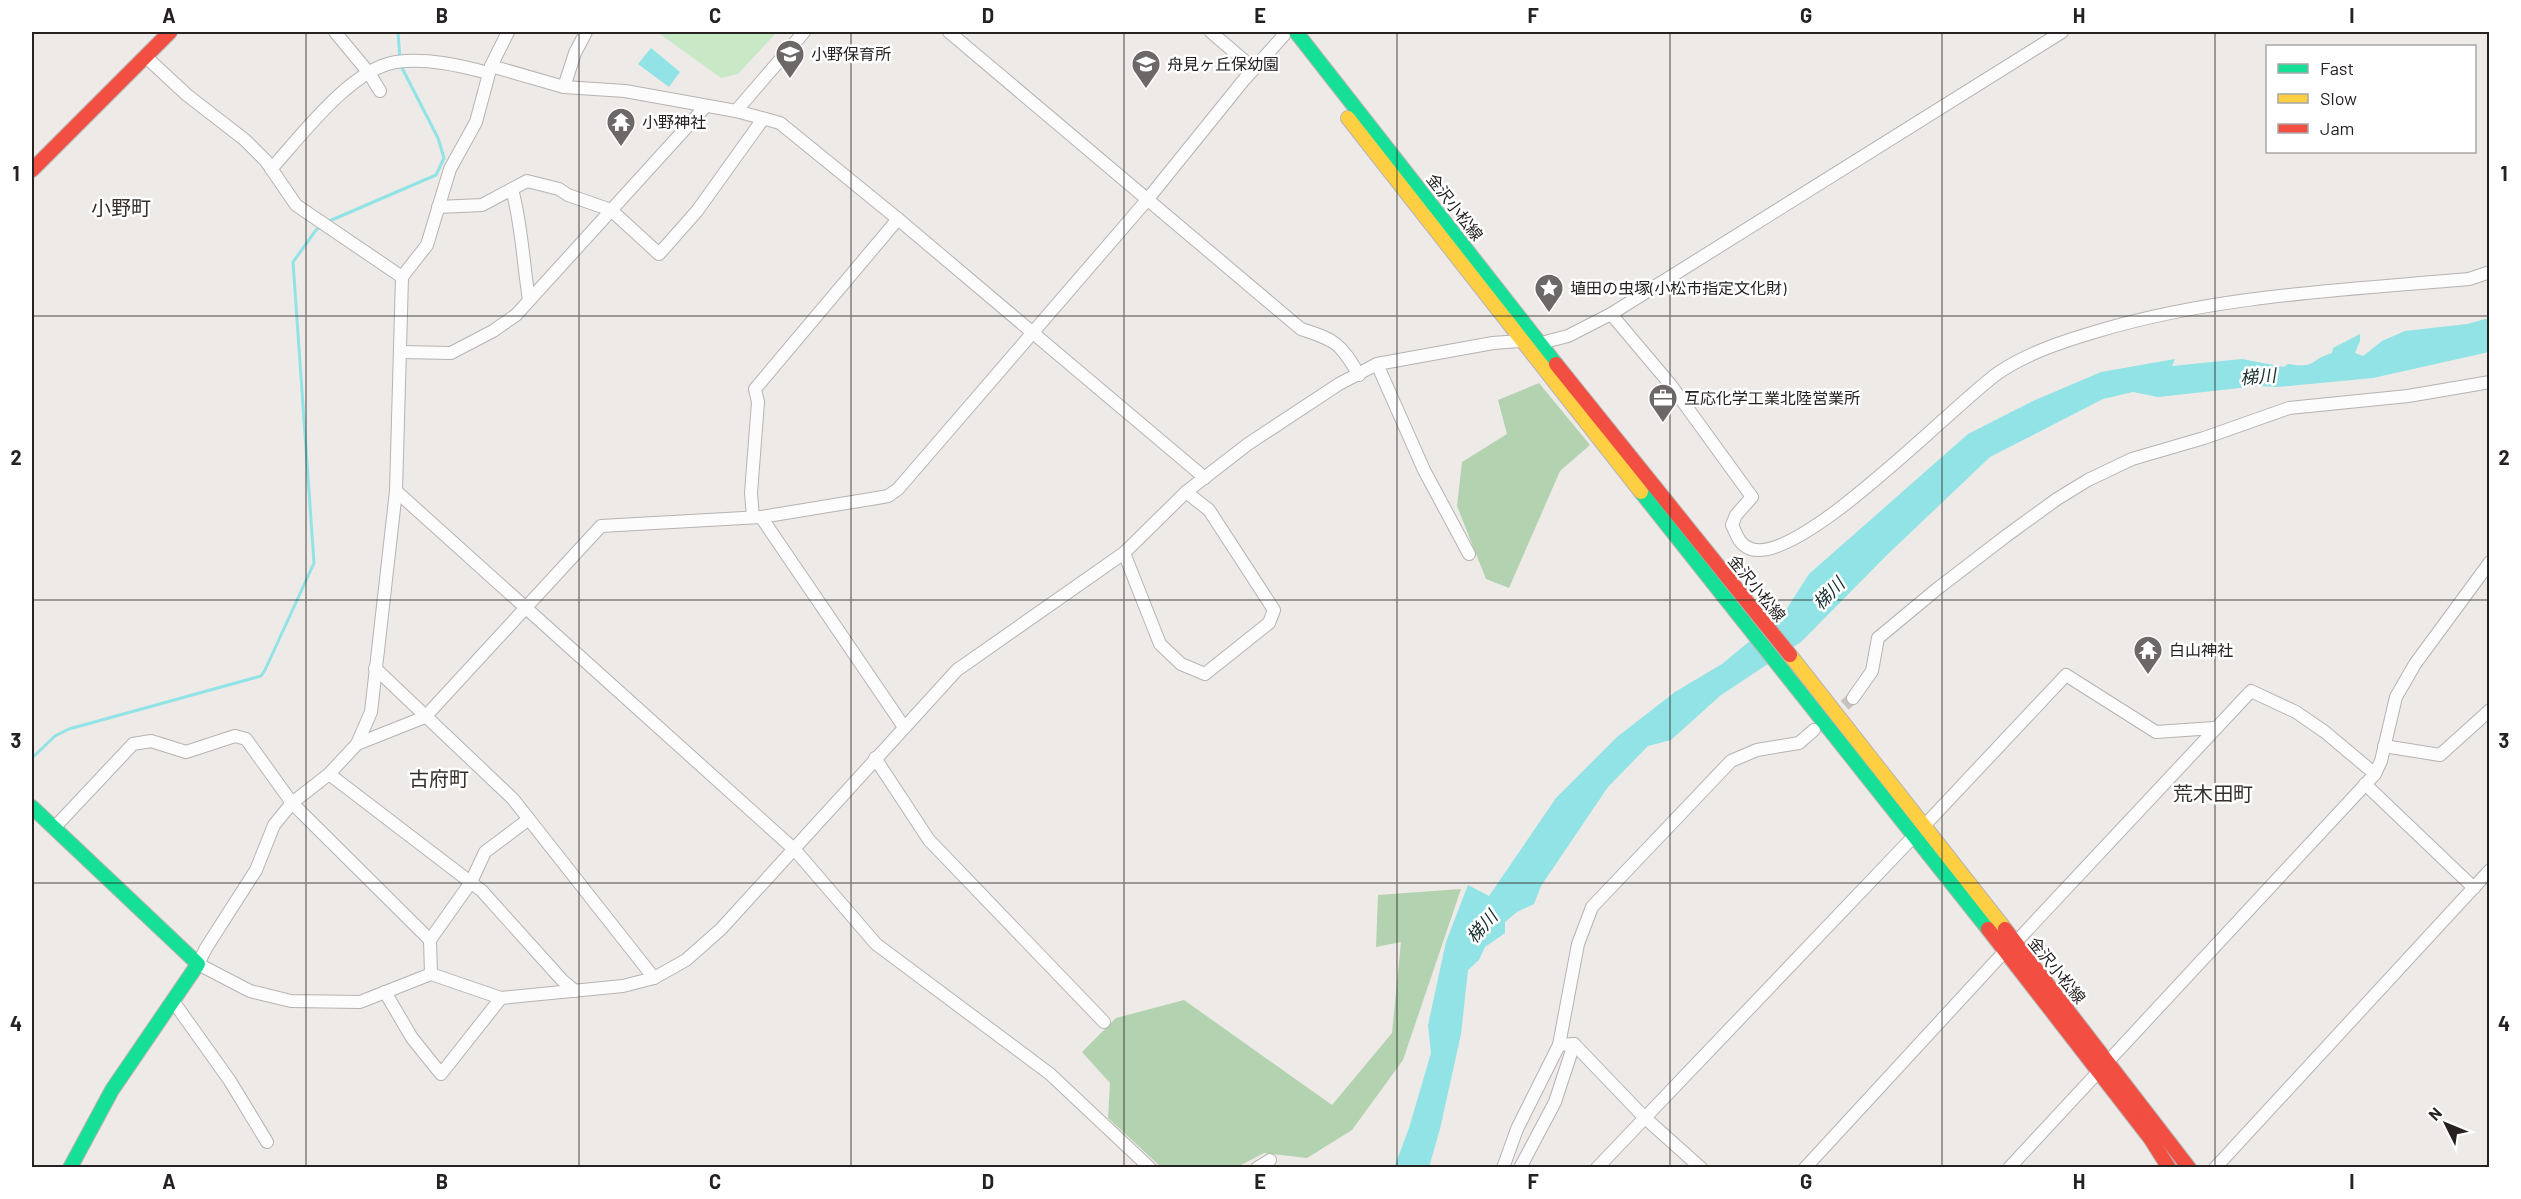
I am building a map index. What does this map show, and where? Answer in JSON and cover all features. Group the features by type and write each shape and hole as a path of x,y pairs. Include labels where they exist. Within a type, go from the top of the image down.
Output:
{"main road":[{"path":"32,170 170,32"},
{"name":"金沢小松線","path":"1287,33 1520,341 1835,737 1919,831"},
{"name":"金沢小松線","path":"1287,33 1821,693 1919,831 2104,1067 2189,1167"},
{"path":"32,807 198,964 112,1090 70,1167"},
{"name":"金沢小松線","path":"2104,1067 2169,1167"}],"street":[{"path":"335,32 369,73 380,91"},
{"path":"508,32 489,69 476,122 450,169 427,245 402,277 396,491 371,712 357,744 329,774 292,803 274,825 256,870 198,964 250,991 291,1001 360,1002 431,974 501,998 622,986 654,978 686,960 721,929 957,670 1124,553 1186,492 1248,444 1339,384 1377,364 1493,343 1520,341"},
{"path":"564,87 575,53 586,32"},
{"path":"736,111 804,32"},
{"path":"948,32 1302,328 1329,338 1344,349 1359,375"},
{"path":"1211,32 1254,69"},
{"path":"2035,32 2047,40"},
{"path":"1540,343 1568,336 1611,314 2062,32"},
{"path":"357,744 425,717 601,526 757,517 888,496 898,489 1147,200 1254,69 1287,33"},
{"path":"145,56 187,95 245,140 271,169 296,205 402,277"},
{"path":"271,169 348,85 369,73 401,62 489,69 564,87 625,91 736,111 780,123 898,219 1205,478"},
{"path":"400,352 451,353 493,331 516,315 705,107"},
{"path":"438,207 482,206 527,181 560,189 568,195 611,210 659,254 697,211 763,119"},
{"path":"512,189 521,222 525,273 530,300"},
{"path":"898,219 755,389 758,402 751,493 757,517 878,685 904,727"},
{"path":"1611,314 1670,384 1752,497 1736,514 1732,525 1739,542 1752,549 1768,548 1799,536 1830,517 1886,472 1965,399 2000,372 2068,340 2135,320 2204,306 2469,279 2490,273"},
{"path":"1377,364 1424,470 1469,554"},
{"path":"1853,698 1872,671 1878,638 1980,556 2057,499 2088,480 2132,459 2204,438 2289,408 2408,396 2490,382"},
{"path":"396,491 795,850 876,944 1050,1074 1150,1167"},
{"path":"1124,553 1160,644 1181,664 1205,674 1269,623 1274,610 1265,592 1209,510 1186,492"},
{"path":"2009,1167 2374,774 2381,761 2396,697 2415,664 2490,562"},
{"path":"375,668 487,773 529,819 654,978"},
{"path":"1597,1167 2066,675 2156,732 2214,728"},
{"path":"1805,1167 2251,691 2296,712 2325,732 2374,774"},
{"path":"2384,746 2440,755 2490,710"},
{"path":"1503,1167 1518,1129 1558,1045 1578,944 1592,907 1731,761 1757,750 1799,743 1814,730"},
{"path":"54,828 133,744 151,741 186,753 235,736 246,739 292,803 430,940"},
{"path":"875,758 928,840 1104,1022"},
{"path":"329,774 482,891 562,980 575,991"},
{"path":"2365,784 2474,888"},
{"path":"431,974 430,940 471,882 485,852 529,819"},
{"path":"2215,1167 2490,870"},
{"path":"385,992 412,1038 441,1074 501,998"},
{"path":"173,1001 230,1081 267,1142"},
{"path":"1558,1045 1574,1044 1644,1117 1701,1167"},
{"path":"1520,1167 1554,1102 1574,1044"},
{"path":"1257,1167 1270,1160"}],"green space":[{"path":"657,32 777,32 738,74 721,78"},
{"path":"1539,383 1590,445 1560,471 1509,588 1486,579 1457,506 1462,462 1507,434 1498,400"},
{"path":"1461,889 1403,1060 1352,1130 1307,1158 1264,1153 1237,1167 1161,1167 1108,1118 1110,1083 1082,1052 1116,1018 1184,1000 1332,1105 1392,1033 1401,942 1376,947 1378,895"}],"water":[{"path":"651,48 680,72 669,87 638,64"},
{"name":"梯川","path":"2489,318 2489,352 2373,378 2278,387 2258,386 2158,397 2133,392 2103,399 1990,457 1887,555 1801,642 1721,695 1671,740 1648,746 1608,787 1541,886 1534,904 1517,912 1505,922 1505,933 1485,947 1479,960 1468,970 1461,1034 1440,1129 1429,1167 1394,1168 1409,1128 1431,1053 1428,1025 1446,942 1468,885 1489,896 1556,798 1617,737 1675,692 1722,664 1784,613 1809,574 1968,434 2033,401 2101,372 2175,359 2172,366 2242,359 2284,367 2288,364 2304,365 2332,353 2333,348 2360,334 2355,353 2363,356 2382,341 2405,331 2467,324"}],"waterway":[{"path":"398,32 400,59"},
{"path":"327,222 436,175 444,158 438,138 401,66"},
{"path":"32,758 55,736 69,729 261,676 265,670 314,563 293,262 316,230 322,226"}],"tunnel":[{"path":"1831,717 1853,698"}],"traffic: fast":[{"path":"1296,32 1556,364"},
{"path":"1641,492 1988,929"},
{"path":"32,807 198,964 112,1090 70,1168"}],"traffic: slow":[{"path":"1348,118 1641,492"},
{"path":"1790,655 2005,929"}],"traffic: jam":[{"path":"32,170 170,32"},
{"path":"1556,364 1790,655"},
{"path":"1988,929 2150,1138 2169,1168"},
{"path":"2005,929 2189,1168"}],"place":[{"name":"小野保育所","path":"790,80"},
{"name":"舟見ヶ丘保幼園","path":"1146,90"},
{"name":"小野神社","path":"621,148"},
{"name":"埴田の虫塚(小松市指定文化財)","path":"1549,314"},
{"name":"互応化学工業北陸営業所","path":"1663,424"},
{"name":"白山神社","path":"2148,676"}],"district":[{"name":"小野町","path":"121,208"},
{"name":"古府町","path":"439,779"},
{"name":"荒木田町","path":"2213,794"}]}
